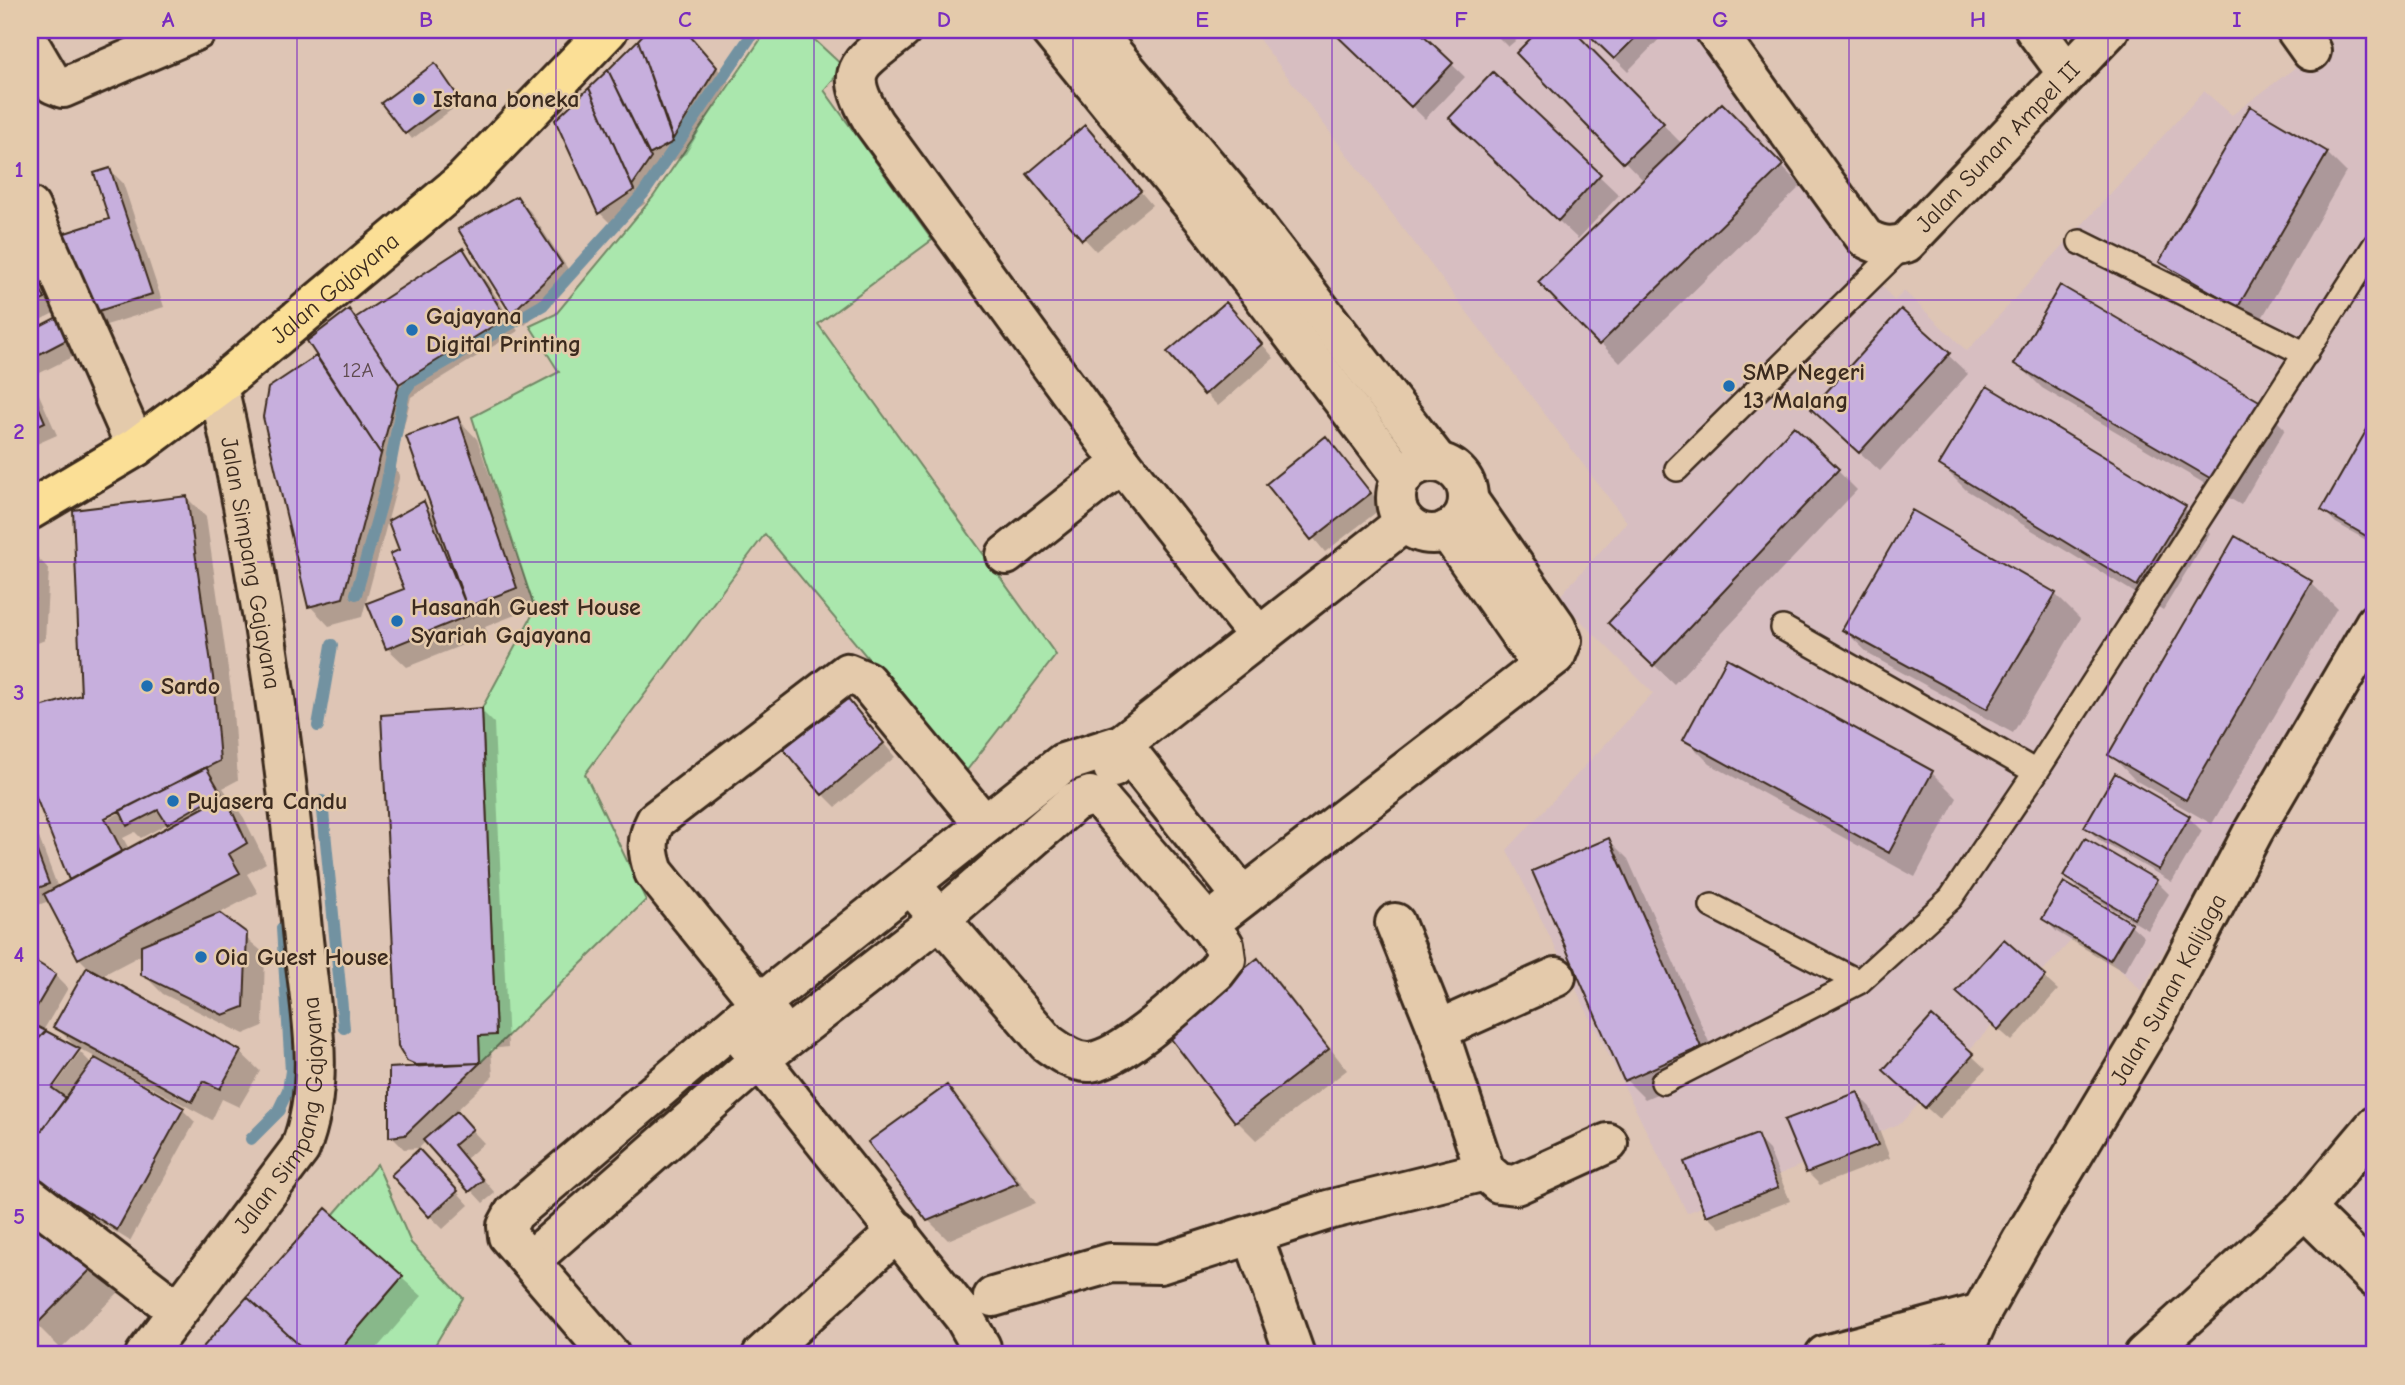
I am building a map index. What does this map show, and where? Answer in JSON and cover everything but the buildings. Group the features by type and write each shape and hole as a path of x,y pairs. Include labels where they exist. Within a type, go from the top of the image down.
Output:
{"main road":[{"name":"Jalan Gajayana","path":"30,510 136,447 218,386 464,180 608,30"}],"street":[{"path":"30,45 53,84 63,88 197,30"},
{"path":"902,30 861,64 855,78 858,95 874,123 1122,463 1259,637"},
{"path":"1050,30 1224,214 1437,461"},
{"path":"1094,30 1224,214 1402,478"},
{"path":"1715,30 1865,238 1892,244"},
{"path":"2035,30 2067,73"},
{"name":"Jalan Sunan Ampel II","path":"1892,244 2109,30"},
{"path":"30,206 136,447"},
{"name":"Jalan Simpang Gajayana","path":"145,1355 300,1149 310,1123 316,1083 295,861 267,629 218,386"},
{"path":"1437,461 1455,468 1466,483 1458,516 1426,534 1405,522 1396,500 1398,484 1402,478 1407,471 1421,462 1437,461"},
{"path":"1006,555 1122,463"},
{"path":"1208,924 1242,895 1556,655 1562,640 1556,626 1458,516"},
{"path":"610,1355 508,1236 507,1226 514,1213 746,1015 984,824 1063,763 1122,744 1405,522"},
{"name":"Jalan Sunan Kalijaga","path":"1962,1355 1981,1313 2059,1176 2158,1013 2253,832 2375,622"},
{"path":"981,1355 981,1347 964,1317 898,1231 774,1048 746,1015 654,873 648,854 649,834 656,820 847,673 866,681 984,824"},
{"path":"1122,744 1242,895"},
{"path":"1101,800 1122,744"},
{"path":"531,1260 774,1048 941,918 1074,802 1090,796 1101,800 1224,944 1226,959 1216,972 1120,1052 1090,1062 1067,1058 1047,1043 941,918 911,885"},
{"path":"946,855 975,888"},
{"path":"1395,923 1438,1030 1485,1171 1499,1183 1516,1185 1608,1143"},
{"path":"1438,1030 1556,977"},
{"path":"2144,1355 2305,1209 2375,1126"},
{"path":"993,1297 1111,1263 1160,1264 1328,1210 1485,1171"},
{"path":"30,1197 177,1310"},
{"path":"2305,1209 2375,1278"},
{"path":"762,1355 898,1231"},
{"path":"1252,1236 1295,1355"},
{"path":"1825,1355 1981,1313"}],"lane":[{"path":"2080,242 2306,354"},
{"path":"1676,469 1892,244"},
{"path":"1663,1083 1859,982 1951,898 2036,772 2375,244"},
{"path":"1783,628 2036,772"},
{"path":"1712,906 1859,982"}],"shaded area":[{"path":"1252,30 1693,30 1894,301 1904,291 1967,351 2204,91 2232,115 2345,30 2375,30 2375,588 2141,991 2081,930 1901,1123 1687,1213 1507,850 1653,693 1558,598 1627,522"}],"green space":[{"path":"767,30 804,30 844,67 824,90 932,240 818,324 1056,655 964,774 765,534 585,774 646,900 480,1063 479,1036 496,1034 482,708 535,610 472,417 559,372 530,326 556,314 653,197"},
{"path":"377,1164 411,1243 463,1298 429,1355 335,1355 403,1276 333,1215"}],"waterway":[{"path":"356,594 386,487 404,392 411,382 543,305 643,194 755,30"},
{"path":"318,726 332,645"},
{"path":"322,801 344,1028"},
{"path":"277,1113 288,1090 291,1071 282,928"},
{"path":"251,1139 280,1110"}],"place":[{"name":"Istana boneka","path":"419,99"},
{"name":"Gajayana Digital Printing","path":"412,330"},
{"name":"SMP Negeri 13 Malang","path":"1729,386"},
{"name":"Hasanah Guest House Syariah Gajayana","path":"397,621"},
{"name":"Sardo","path":"147,686"},
{"name":"Pujasera Candu","path":"173,801"},
{"name":"Oia Guest House","path":"201,957"}]}
